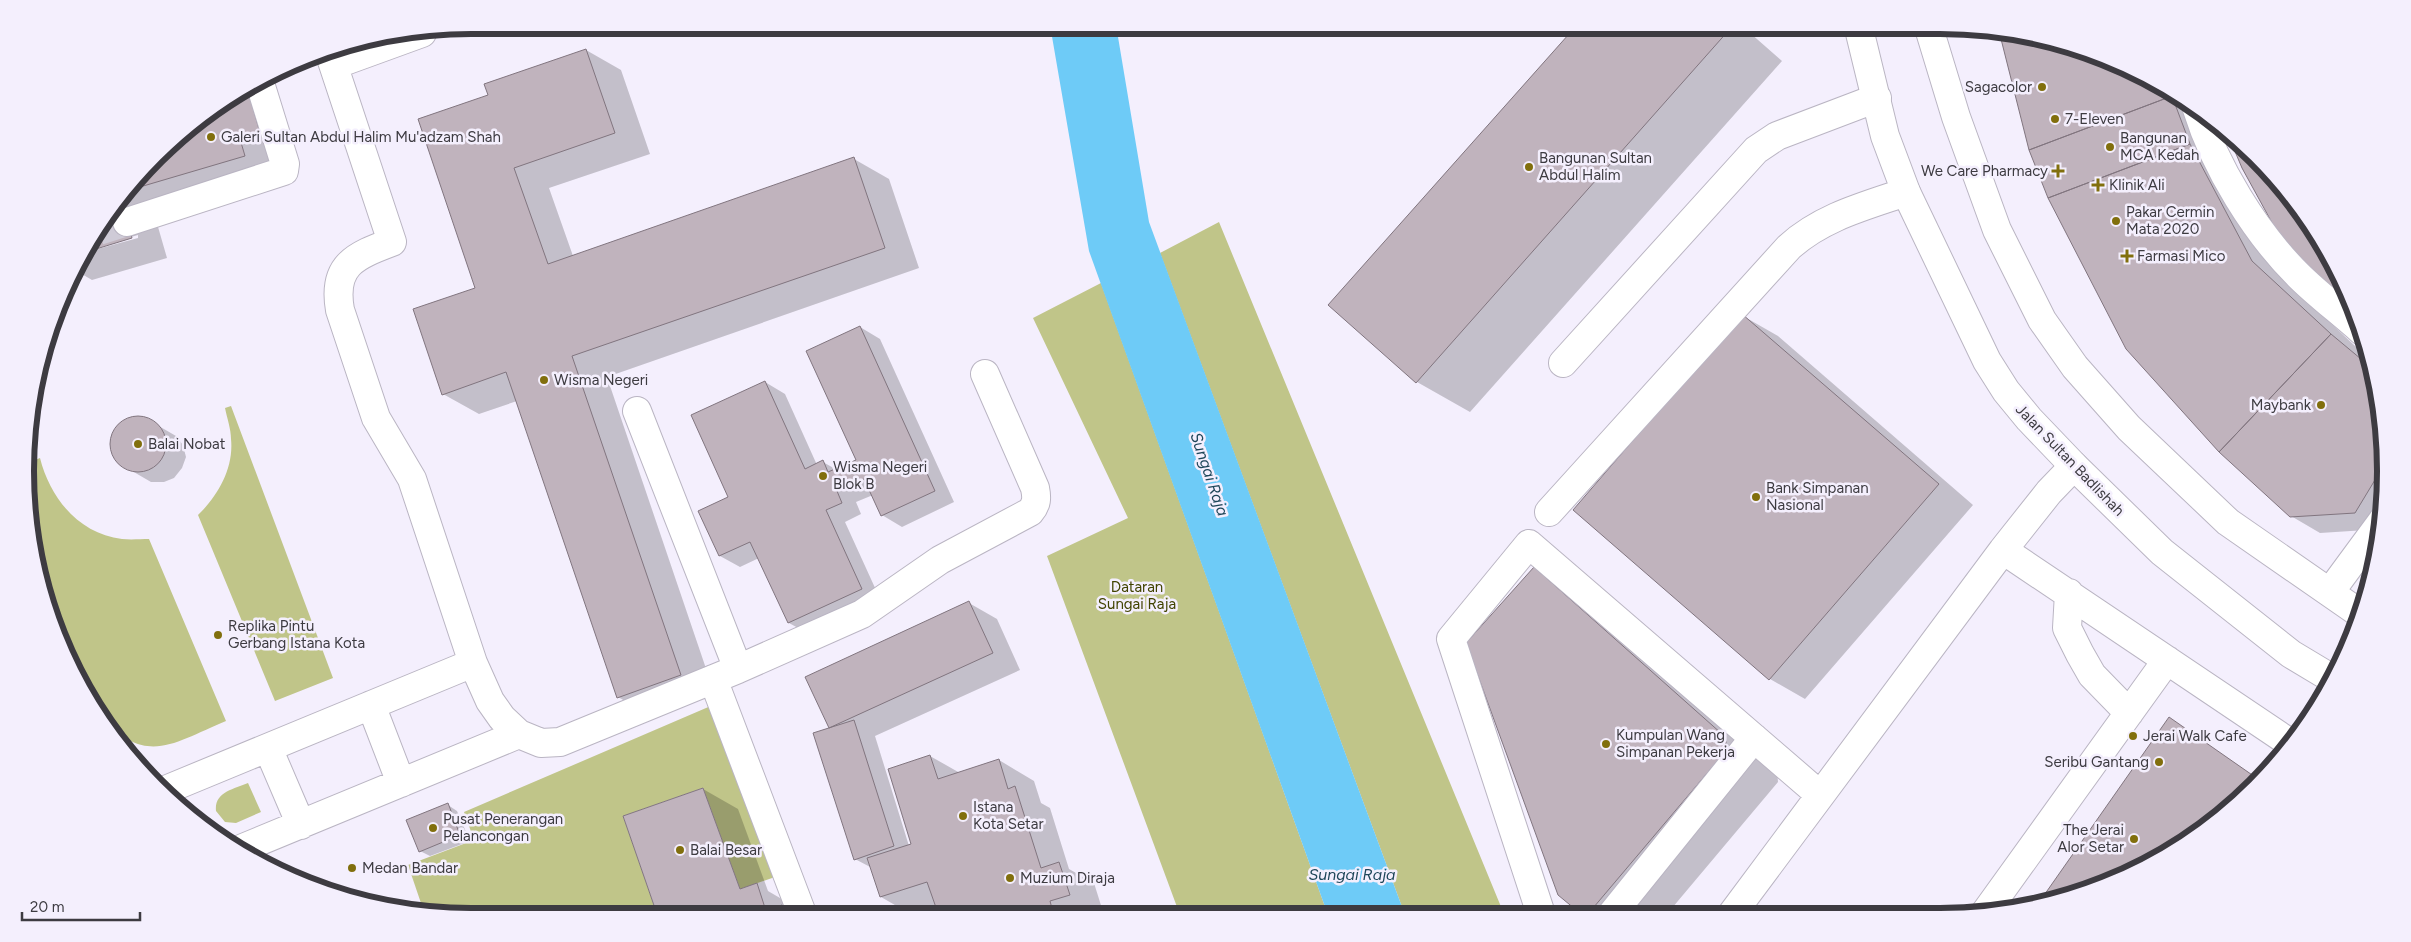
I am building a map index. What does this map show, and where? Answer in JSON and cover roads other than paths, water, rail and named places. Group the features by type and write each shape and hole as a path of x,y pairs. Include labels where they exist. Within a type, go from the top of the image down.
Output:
{"main road":[{"name":"Jalan Sultan Badlishah","path":"1860,34 1885,136 1906,192 1939,265 1987,362 2029,419 2162,552 2291,654 2326,675"},
{"path":"1931,34 1956,117 1997,230 2042,320 2075,367 2129,428 2228,522 2355,610"},
{"path":"392,41 331,57 392,242 360,254 348,265 340,279 337,295 340,310 376,418 412,479 473,663 490,702 502,718 519,734 540,743 560,742 738,669 862,614 940,560 1030,512 1036,505 1035,488 985,374"},
{"path":"127,222 284,171 285,164 261,87"},
{"path":"1562,363 1756,150 1786,133 1877,98"},
{"path":"2200,120 2245,211 2298,274 2350,321"},
{"path":"1550,512 1789,247 1802,235 1835,217 1906,192"},
{"path":"637,411 738,669"},
{"path":"1736,908 2002,550 2049,492 2074,466"},
{"path":"2330,592 2373,532"},
{"path":"1539,908 1451,639 1529,544 1820,795"},
{"path":"2002,550 2285,740"},
{"path":"2068,593 2067,628 2080,654 2092,675 2129,713"},
{"path":"1990,905 2167,660"},
{"path":"171,788 473,663"},
{"path":"713,679 800,908"},
{"path":"371,705 401,783"},
{"path":"247,847 519,734"},
{"path":"1617,908 1754,738"},
{"path":"268,748 300,825"}],"water":[{"name":"Sungai Raja","path":"1052,34 1118,34 1149,222 1402,908 1325,908 1089,251"}],"tunnel":[{"path":"107,229 127,222"}],"place":[{"name":"Sagacolor","path":"2042,87"},
{"name":"7-Eleven","path":"2055,119"},
{"name":"Galeri Sultan Abdul Halim Mu'adzam Shah","path":"211,137"},
{"name":"Bangunan MCA Kedah","path":"2110,147"},
{"name":"Bangunan Sultan Abdul Halim","path":"1529,167"},
{"name":"We Care Pharmacy","path":"2058,171"},
{"name":"Klinik Ali","path":"2098,185"},
{"name":"Pakar Cermin Mata 2020","path":"2116,221"},
{"name":"Farmasi Mico","path":"2127,256"},
{"name":"Wisma Negeri","path":"544,380"},
{"name":"Maybank","path":"2321,405"},
{"name":"Balai Nobat","path":"138,444"},
{"name":"Wisma Negeri Blok B","path":"823,476"},
{"name":"Bank Simpanan Nasional","path":"1756,497"},
{"name":"Replika Pintu Gerbang Istana Kota","path":"218,635"},
{"name":"Jerai Walk Cafe","path":"2133,736"},
{"name":"Kumpulan Wang Simpanan Pekerja","path":"1606,744"},
{"name":"Seribu Gantang","path":"2159,762"},
{"name":"Istana Kota Setar","path":"963,816"},
{"name":"Pusat Penerangan Pelancongan","path":"433,828"},
{"name":"The Jerai Alor Setar","path":"2134,839"},
{"name":"Balai Besar","path":"680,850"},
{"name":"Medan Bandar","path":"352,868"},
{"name":"Muzium Diraja","path":"1010,878"}],"park label":[{"name":"Dataran Sungai Raja","path":"1137,596"}]}
